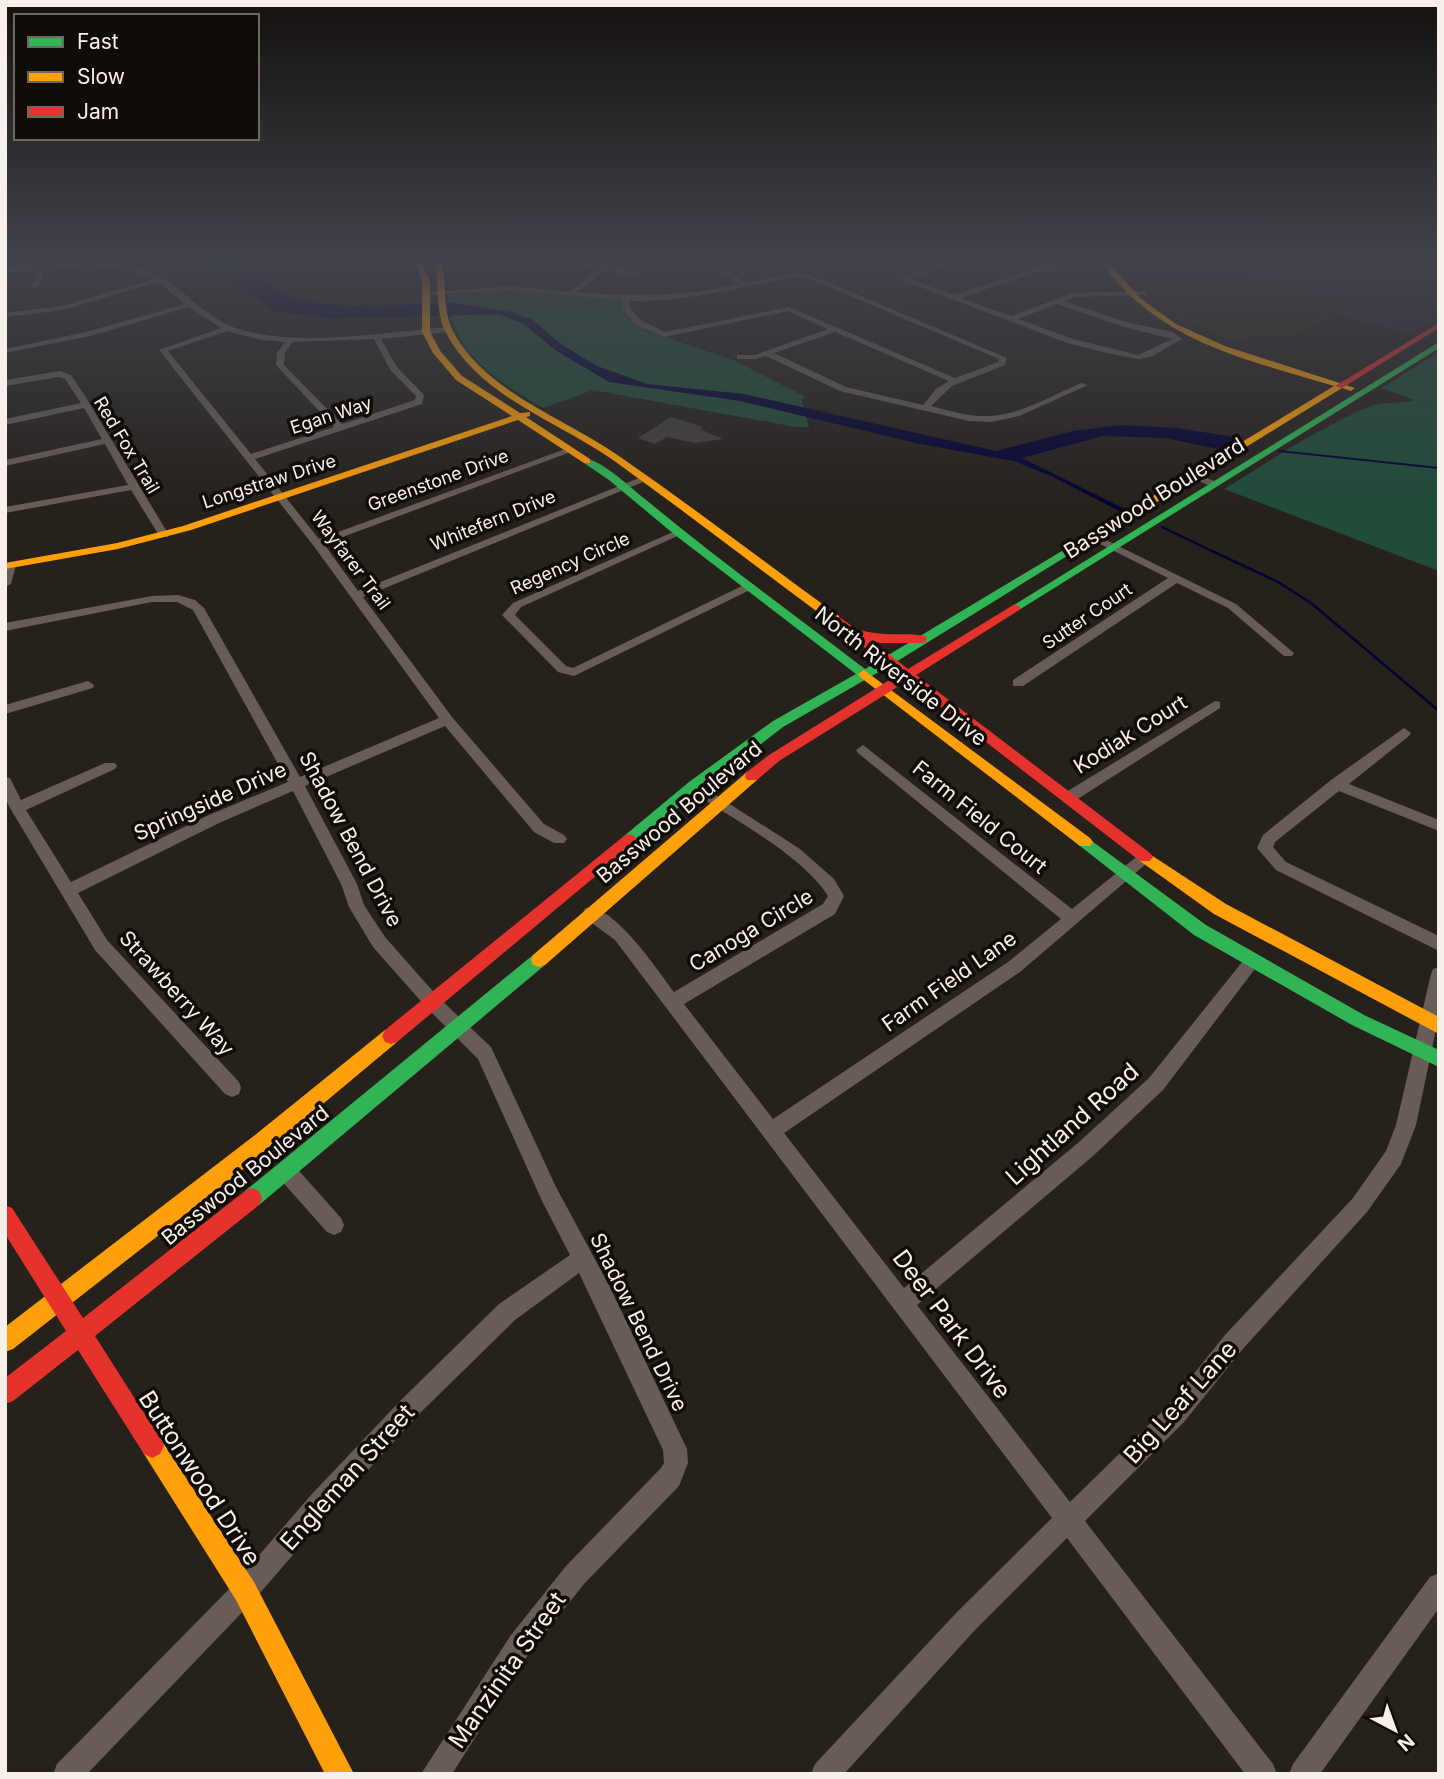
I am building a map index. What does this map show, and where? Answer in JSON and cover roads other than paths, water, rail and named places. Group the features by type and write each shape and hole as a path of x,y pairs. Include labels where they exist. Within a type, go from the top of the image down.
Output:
{"main road":[{"name":"North Riverside Drive","path":"437,343 437,353 459,378 624,487 679,533 1200,930 1357,1020 1431,1056"},
{"name":"North Riverside Drive","path":"459,343 479,370 611,455 846,627 887,662 1145,858 1220,909 1434,1024"},
{"path":"1218,343 1367,390"},
{"path":"1235,343 1344,383"},
{"name":"Basswood Boulevard","path":"5,1341 262,1142 694,786 778,724 887,662 1410,343"},
{"name":"Basswood Boulevard","path":"5,1393 286,1171 774,758 1114,549 1438,344"},
{"path":"1320,372 1363,372"},
{"name":"Longstraw Drive","path":"8,565 164,535 282,498 539,410"},
{"path":"846,627 880,639 924,638"},
{"name":"Buttonwood Drive","path":"5,1215 245,1591 340,1774"}],"street":[{"path":"5,351 43,343"},
{"name":"Wayfarer Trail","path":"181,343 163,349 357,595 447,720 539,828 559,839"},
{"path":"288,343 281,353 280,365 341,429"},
{"name":"Egan Way","path":"250,457 411,406 422,399 403,384 391,368 379,343"},
{"path":"740,357 766,354 796,343"},
{"path":"868,343 956,381"},
{"path":"925,408 938,392 956,381 1004,360 969,343"},
{"path":"1078,343 1138,357 1149,355 1171,343"},
{"path":"766,354 836,387 969,418 1003,418 1084,385"},
{"name":"Red Fox Trail","path":"5,383 60,374 69,379 108,441 132,487 164,535"},
{"path":"5,422 85,405"},
{"path":"5,463 108,441"},
{"name":"Greenstone Drive","path":"317,543 571,450"},
{"path":"1194,476 1213,484"},
{"name":"Whitefern Drive","path":"357,595 643,480"},
{"path":"5,510 132,487"},
{"name":"Regency Circle","path":"679,533 517,605 508,615 562,669 574,672 750,586"},
{"path":"1093,536 1114,549 1233,606 1288,653"},
{"path":"5,584 8,565"},
{"name":"Sutter Court","path":"1018,683 1175,579"},
{"name":"Shadow Bend Drive","path":"5,627 152,599 191,602 214,633 297,785 349,884 357,907 393,960 432,1003 485,1053 549,1194 583,1258 675,1449 677,1464 670,1478"},
{"path":"5,710 88,685"},
{"name":"Kodiak Court","path":"1068,798 1215,705"},
{"name":"Springside Drive","path":"70,890 214,819 447,720"},
{"path":"1404,733 1268,839 1265,849 1292,872 1439,944"},
{"name":"Farm Field Court","path":"863,750 1070,917"},
{"path":"18,808 110,766"},
{"name":"Strawberry Way","path":"5,782 101,945 232,1088"},
{"path":"1336,785 1439,826"},
{"name":"Canoga Circle","path":"672,1002 820,915 829,909 836,896 833,888 795,855 694,786"},
{"name":"Farm Field Lane","path":"771,1130 1014,967 1070,917 1145,858"},
{"name":"Deer Park Drive","path":"591,914 621,935 1263,1774"},
{"name":"Lightland Road","path":"902,1303 1086,1149 1156,1084 1253,961"},
{"name":"Big Leaf Lane","path":"825,1774 966,1621 1176,1414 1233,1343 1360,1205 1394,1157 1431,1056 1439,974"},
{"path":"286,1171 334,1225"},
{"name":"Engleman Street","path":"67,1774 245,1591 320,1504 409,1408 507,1312 583,1258"},
{"name":"Manzinita Street","path":"435,1774 520,1644 575,1575 670,1478"},
{"path":"1303,1774 1439,1586"}],"waterway":[{"path":"1279,451 1439,468"},
{"path":"1162,527 1216,553"},
{"path":"1212,551 1278,582 1311,603 1439,711"}]}
